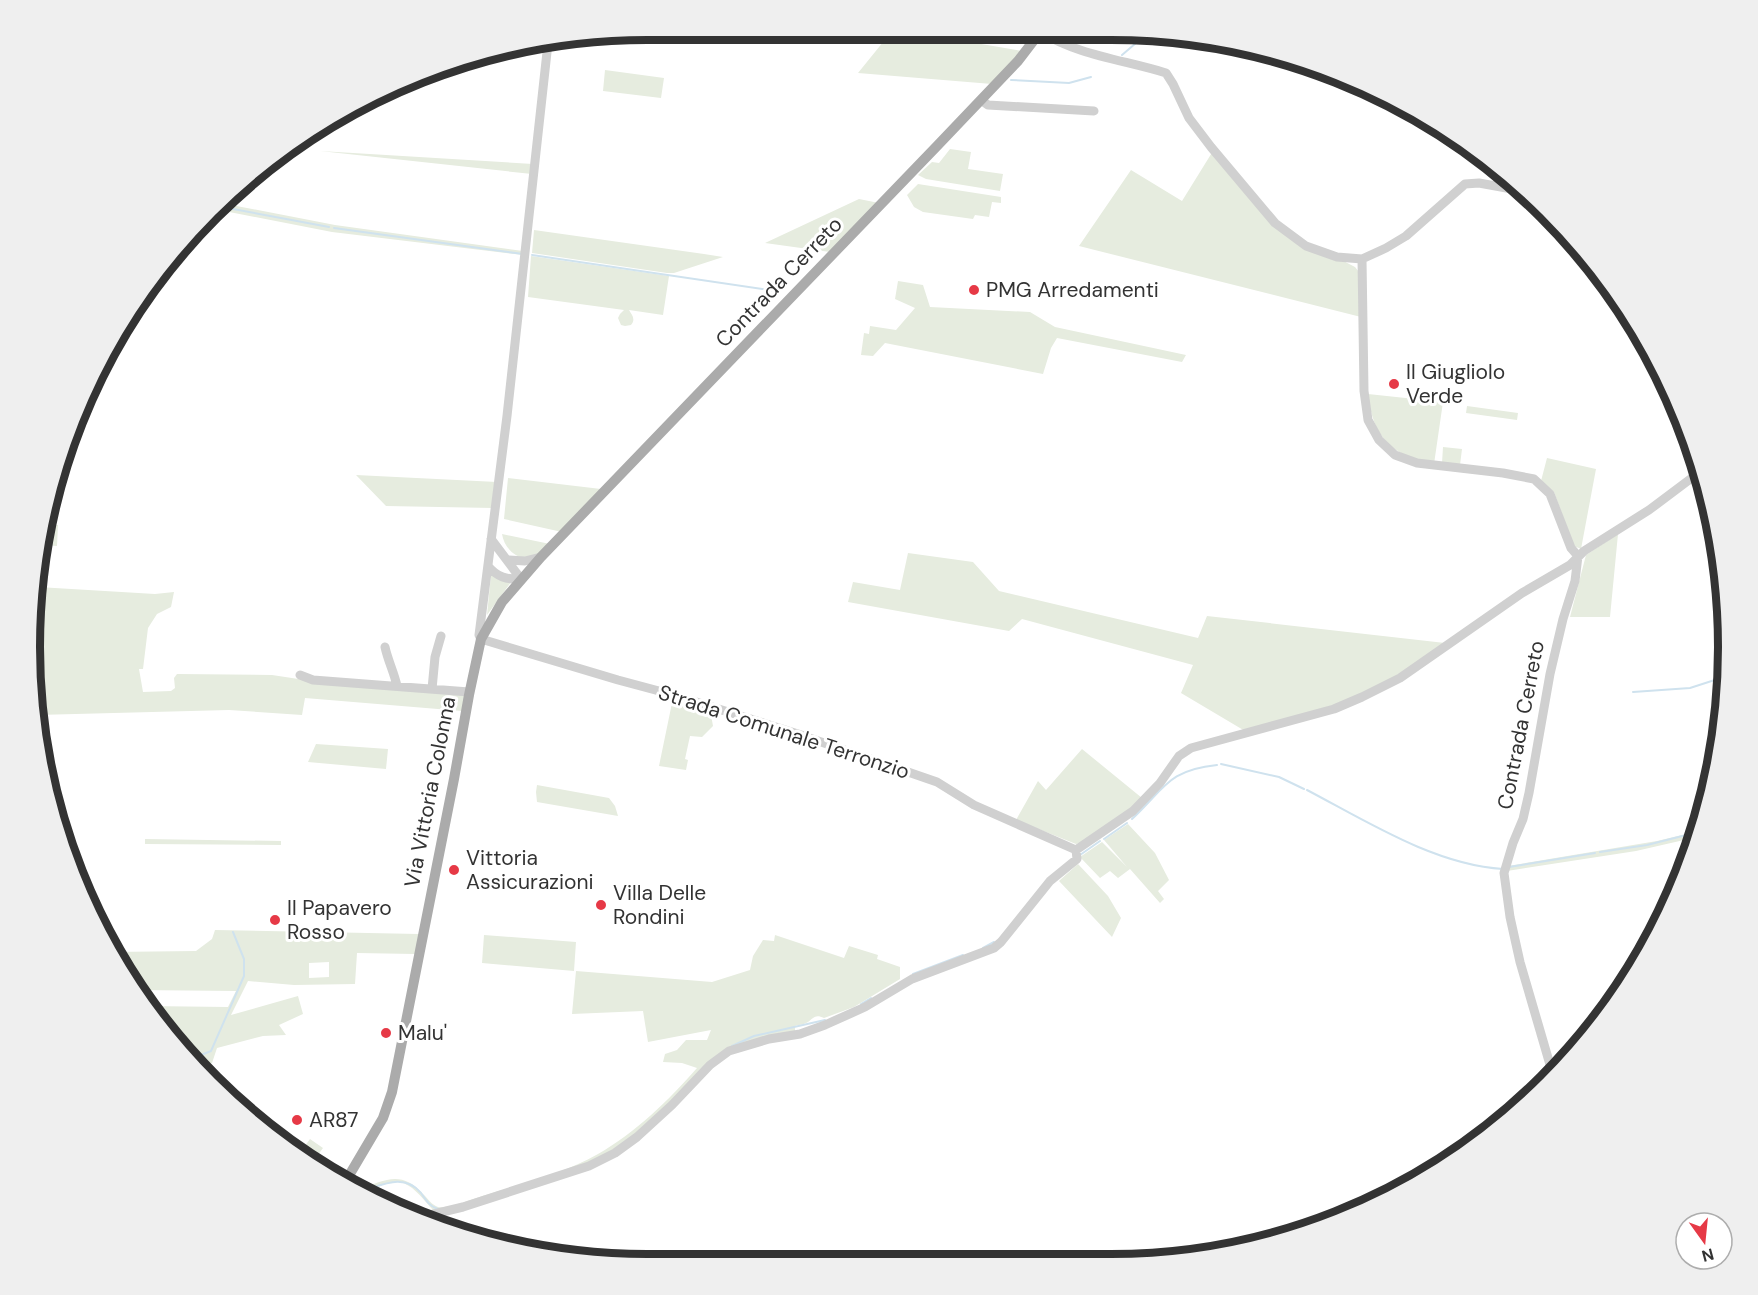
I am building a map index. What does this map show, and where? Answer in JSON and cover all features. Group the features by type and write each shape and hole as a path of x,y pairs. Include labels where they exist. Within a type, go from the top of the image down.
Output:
{"main road":[{"name":"Contrada Cerreto","path":"542,557 1018,61 1035,40"},
{"name":"Via Vittoria Colonna","path":"349,1176 382,1118 392,1092 481,639 502,602 542,557"}],"street":[{"path":"1053,40 1166,73 1189,118 1211,147 1275,222 1306,246 1337,256 1362,259 1406,236 1465,184 1479,183 1508,188"},
{"path":"481,639 478,634 488,566 547,49"},
{"path":"981,99 988,105 1094,111"},
{"path":"1362,259 1363,384 1365,407 1375,435 1395,455 1417,463 1534,479 1550,495 1571,548 1578,556"},
{"path":"432,1214 463,1207 589,1166 615,1153 637,1137 710,1065 729,1051 769,1039 800,1034 825,1025 865,1007 912,979 994,948 1002,942 1050,881 1077,859 1076,850 1133,811 1160,783 1179,756 1191,748 1334,709 1362,698 1400,678 1522,593 1570,565 1578,556 1649,510 1693,477"},
{"path":"488,566 500,577 510,580 521,579 491,538"},
{"name":"Contrada Cerreto","path":"1550,1066 1520,962 1510,917 1504,873 1523,819 1550,674 1575,580 1578,556"},
{"path":"508,560 542,557"},
{"path":"432,689 435,657 441,636"},
{"name":"Strada Comunale Terronzio","path":"481,639 618,680 674,694 798,734 937,783 974,805 1076,850"},
{"path":"385,647 397,686"},
{"path":"300,675 313,680 469,692"}],"shaded area":[{"path":"885,40 958,40 1022,51 992,84 858,73"},
{"path":"605,70 664,78 661,98 603,91"},
{"path":"950,149 971,152 968,169 1003,174 1000,191 926,179 918,175 932,162 939,163"},
{"path":"320,151 533,164 532,174"},
{"path":"1213,151 1276,226 1355,267 1359,272 1361,317 1079,246 1131,170 1182,201"},
{"path":"918,184 1001,197 1001,203 992,202 989,217 975,215 973,219 923,212 914,207 907,195"},
{"path":"859,199 879,203 830,252 765,243"},
{"path":"232,205 335,225 523,251 523,255 332,232 225,211"},
{"path":"534,230 723,257 674,273 667,273 532,253"},
{"path":"531,256 669,276 663,315 629,310 633,321 631,325 625,326 621,325 618,318 624,310 528,297"},
{"path":"898,281 923,285 930,307 1030,312 1055,327 1186,355 1182,362 1057,338 1051,348 1043,374 885,343 873,356 861,355 864,333 869,334 870,326 896,330 915,308 895,299"},
{"path":"1368,394 1443,402 1434,464 1406,455 1387,442 1374,422"},
{"path":"1467,406 1518,413 1517,420 1466,413"},
{"path":"1443,447 1462,449 1460,465 1442,463"},
{"path":"1547,458 1596,469 1581,549 1574,546 1554,492 1541,481"},
{"path":"356,475 497,482 493,508 386,506"},
{"path":"508,478 601,489 562,532 504,519"},
{"path":"53,525 58,525 57,546 49,546"},
{"path":"502,534 550,544 528,558 517,556 509,549"},
{"path":"1618,534 1610,617 1570,617 1586,555"},
{"path":"908,553 973,562 999,591 1198,638 1207,616 1445,643 1391,680 1337,706 1245,731 1181,693 1193,665 1022,619 1009,631 848,602 853,582 900,590"},
{"path":"491,575 511,582 487,615"},
{"path":"44,587 155,594 174,592 171,607 157,614 148,628 143,669 139,669 143,692 171,691 175,688 174,678 177,674 272,675 465,694 462,711 305,698 302,715 229,710 45,715 40,648"},
{"path":"672,703 711,715 713,726 702,737 690,736 685,759 688,760 686,770 659,766"},
{"path":"316,744 388,749 386,769 308,762"},
{"path":"1082,749 1142,798 1134,806 1076,844 1016,820 1038,781 1046,790"},
{"path":"537,785 609,798 618,816 537,802"},
{"path":"1128,824 1155,853 1169,880 1158,891 1164,899 1160,903 1130,869 1118,878 1110,871 1100,878 1080,857 1102,842 1127,867 1104,840"},
{"path":"1688,834 1686,840 1636,851 1507,871 1508,866"},
{"path":"145,839 281,841 281,845 145,844"},
{"path":"1078,864 1108,896 1121,918 1112,937 1059,881"},
{"path":"215,930 419,934 415,954 357,953 355,984 294,985 248,981 231,1015 298,996 303,1014 279,1025 286,1035 263,1036 217,1048 212,1063 205,1063 158,1006 228,1007 236,991 147,990 123,952 196,951 212,939","holes":["329,962 329,977 309,978 309,963"]},
{"path":"484,935 576,942 574,971 482,963"},
{"path":"775,935 844,958 849,946 878,955 877,959 900,967 900,979 854,1007 824,1018 815,1017 807,1023 795,1026 795,1032 730,1050 630,1140 596,1161 435,1212 414,1190 402,1183 388,1183 373,1189 369,1186 386,1180 401,1180 416,1187 436,1206 443,1207 558,1172 585,1161 612,1146 651,1115 697,1068 682,1063 663,1062 665,1054 677,1050 686,1040 707,1040 711,1030 648,1042 643,1011 572,1014 576,971 712,982 750,970 753,956 763,940 774,941"},
{"path":"310,1139 323,1148 317,1156 304,1148"}],"waterway":[{"path":"1122,55 1138,41"},
{"path":"1011,80 1069,83 1091,77"},
{"path":"229,208 329,227"},
{"path":"334,228 523,254"},
{"path":"532,255 776,291"},
{"path":"1633,692 1690,688 1716,679"},
{"path":"1221,764 1279,777 1304,789"},
{"path":"1132,819 1168,782 1177,776 1201,767 1217,765"},
{"path":"1307,790 1402,840 1452,859 1477,866 1503,869"},
{"path":"1104,839 1127,823"},
{"path":"1600,852 1647,845 1688,835"},
{"path":"1080,855 1100,841"},
{"path":"1509,867 1595,853"},
{"path":"198,1055 211,1051 244,976 244,959 233,932"},
{"path":"983,948 994,942"},
{"path":"913,974 963,955"},
{"path":"861,1004 871,998"},
{"path":"732,1046 754,1036 825,1020"},
{"path":"372,1188 392,1182 407,1183 438,1209"}],"place":[{"name":"PMG Arredamenti","path":"974,290"},
{"name":"Il Giugliolo Verde","path":"1394,384"},
{"name":"Vittoria Assicurazioni","path":"454,870"},
{"name":"Villa Delle Rondini","path":"601,905"},
{"name":"Il Papavero Rosso","path":"275,920"},
{"name":"Malu'","path":"386,1033"},
{"name":"AR87","path":"297,1120"}]}
